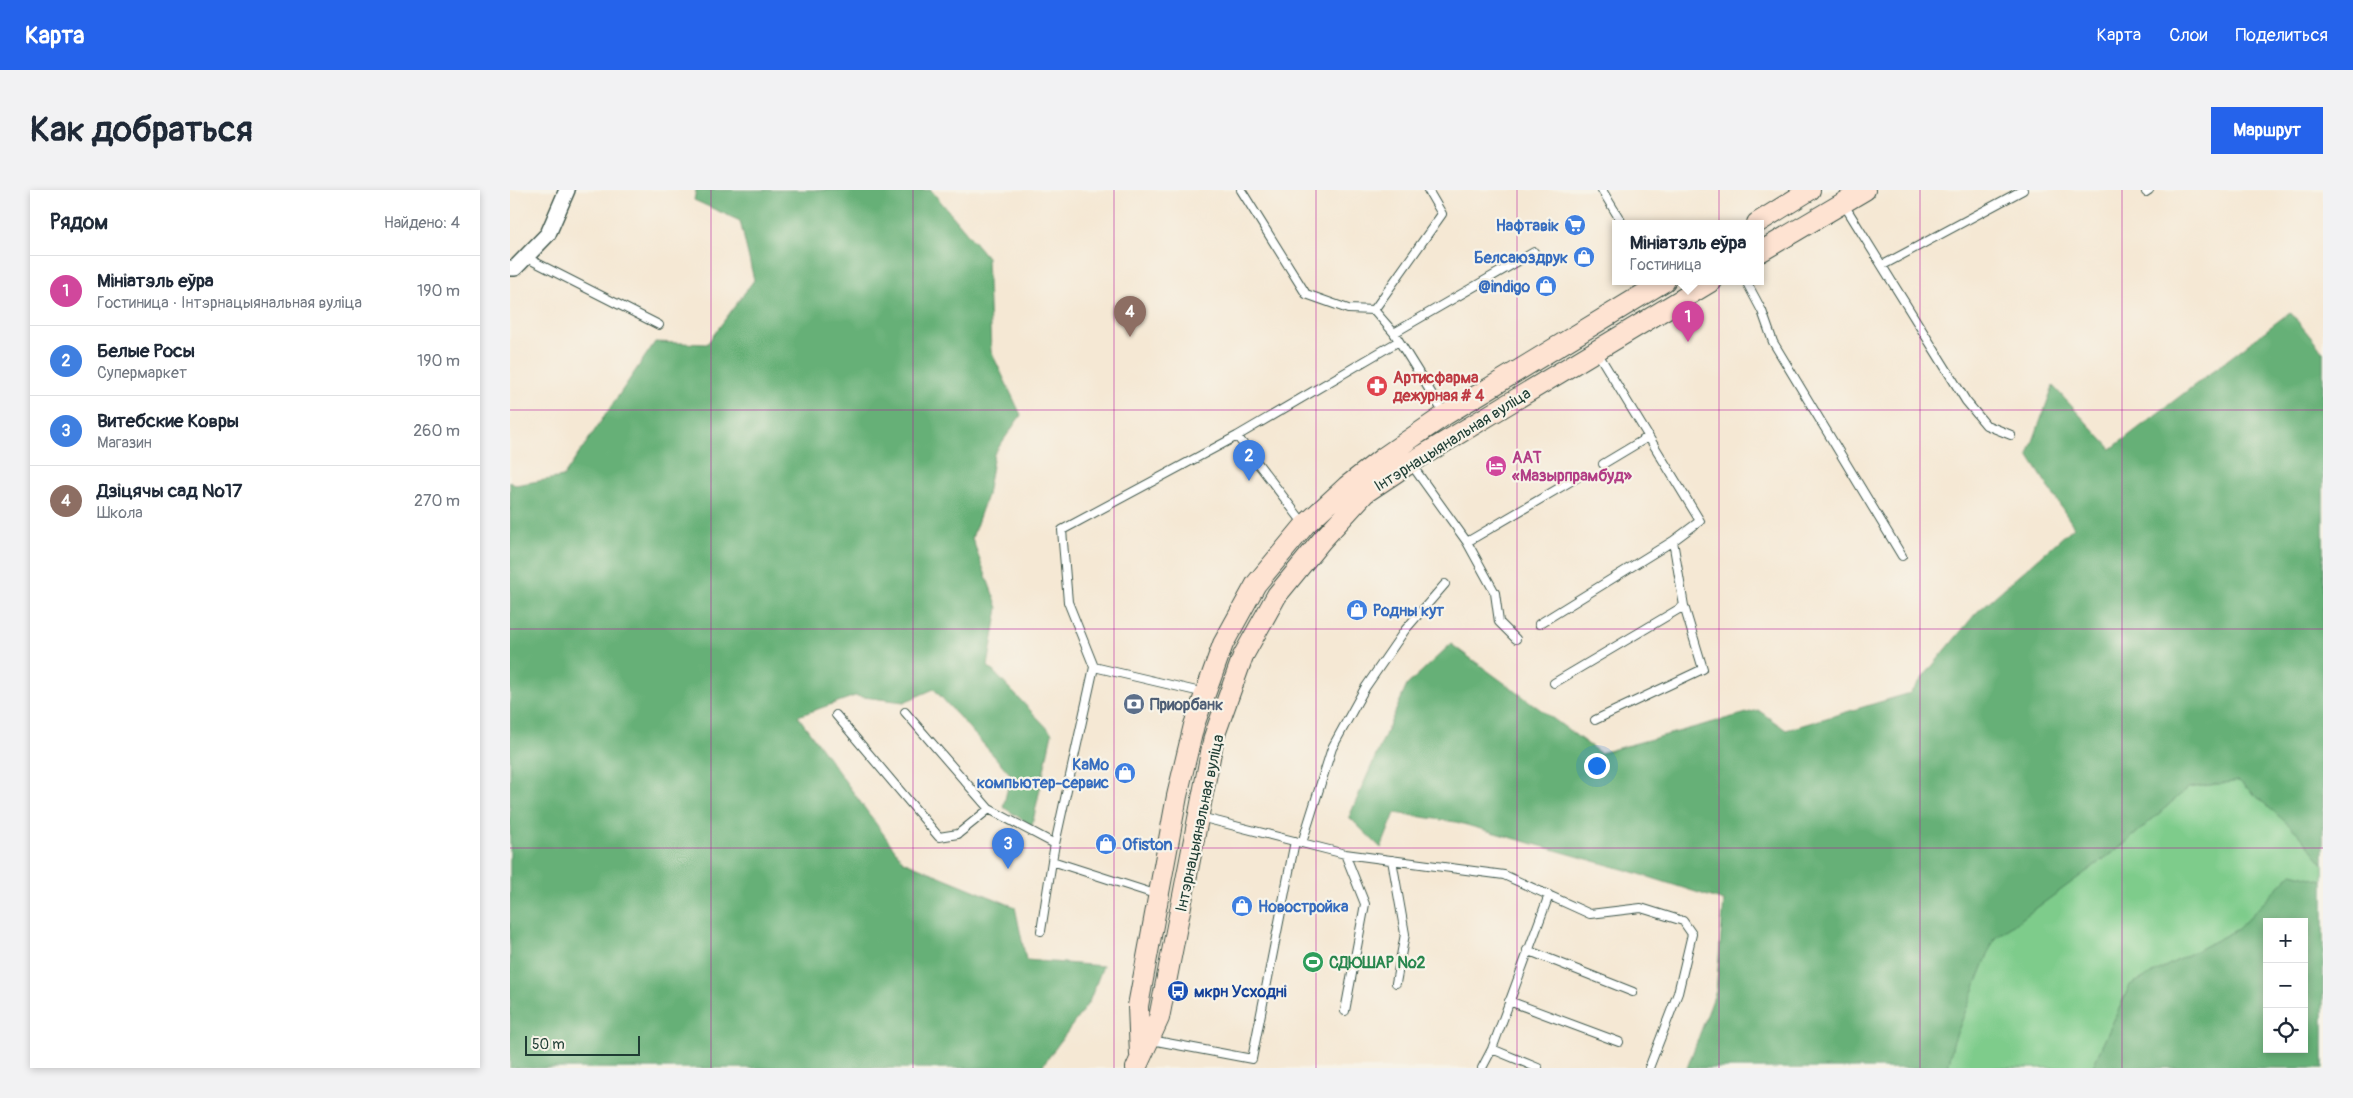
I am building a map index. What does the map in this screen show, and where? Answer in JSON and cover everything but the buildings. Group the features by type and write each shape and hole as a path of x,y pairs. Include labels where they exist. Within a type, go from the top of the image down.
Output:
{"main road":[{"path":"1762,220 1810,190"},
{"path":"1764,250 1865,190"},
{"name":"Інтэрнацыянальная вуліца","path":"1138,1063 1138,1006 1177,796 1194,725 1223,644 1256,584 1305,525 1362,474 1445,415 1654,285"},
{"name":"Інтэрнацыянальная вуліца","path":"1138,1063 1159,1018 1200,817 1214,737 1243,656 1277,595 1322,540 1365,493 1410,463 1705,285"}],"street":[{"path":"510,268 514,268 548,234 567,190"}],"lane":[{"path":"1241,190 1306,294 1348,309 1374,310 1394,333 1445,415"},
{"path":"1374,310 1442,214 1428,190"},
{"path":"1602,190 1620,220"},
{"path":"1883,265 2023,190"},
{"path":"1843,203 1966,401 1986,424 2011,434"},
{"path":"1394,333 1534,252"},
{"path":"525,257 659,326"},
{"path":"1748,285 1762,311 1773,342 1902,556"},
{"path":"1041,931 1055,844 1094,667 1068,602 1062,530 1237,436 1399,341"},
{"path":"1539,624 1673,541 1700,522 1596,350"},
{"path":"1237,436 1305,525"},
{"path":"1603,464 1648,437"},
{"path":"1410,463 1467,542 1495,592 1499,622 1516,639"},
{"path":"1467,542 1578,477"},
{"path":"1594,720 1703,670 1684,606 1673,541"},
{"path":"1149,1039 1252,1059 1298,842 1332,748 1366,688 1405,630 1445,584"},
{"path":"1554,683 1684,606"},
{"path":"1094,667 1205,692"},
{"path":"905,712 990,809 1055,844"},
{"path":"836,715 939,837 958,834 990,809"},
{"path":"1200,817 1345,854 1504,875 1590,914 1641,908 1682,921 1692,934 1678,993 1649,1068"},
{"path":"1345,854 1365,904 1345,1011"},
{"path":"1392,860 1405,934 1396,983"},
{"path":"1052,861 1158,895"},
{"path":"1482,1068 1492,1049 1527,950 1549,895"},
{"path":"1527,950 1633,992"},
{"path":"1510,1001 1619,1042"},
{"path":"1492,1049 1538,1068"}],"green space":[{"path":"696,190 931,190 987,257 991,351 1021,415 994,454 987,495 972,538 998,608 988,666 1052,733 1032,826 1003,807 1011,775 934,689 904,702 855,696 798,716 903,861 1015,907 1026,960 1103,966 1089,1002 1041,1068 510,1068 510,482 515,485 563,477 655,342 707,344 754,280 740,221 694,200"},
{"path":"2290,312 2323,352 2323,864 2298,833 2239,781 2188,788 2124,844 1994,939 1953,1043 1948,1068 1687,1068 1716,991 1724,901 1633,872 1456,822 1395,813 1381,848 1349,817 1407,685 1451,644 1600,753 1758,710 1786,730 1910,693 1976,613 2074,527 2028,455 2053,386 2111,449"},
{"path":"2239,781 2298,833 2323,864 2323,881 2292,873 2238,929 2130,985 2092,1068 1948,1068 1953,1043 1994,939 2124,844 2188,788"},
{"path":"2292,873 2323,881 2323,1068 2092,1068 2130,985 2238,929"}],"place":[{"name":"Нафтавік","path":"1575,225"},
{"name":"Белсаюздрук","path":"1584,257"},
{"name":"@indigo","path":"1546,286"},
{"name":"Дзіцячы сад №17","path":"1130,337"},
{"name":"Мініатэль еўра","path":"1688,342"},
{"name":"Артисфарма дежурная # 4","path":"1377,386"},
{"name":"ААТ «Мазырпрамбуд»","path":"1496,466"},
{"name":"Белые Росы","path":"1249,481"},
{"name":"Родны кут","path":"1357,610"},
{"name":"Приорбанк","path":"1134,704"},
{"name":"КаМо компьютер-сервис","path":"1125,773"},
{"name":"Ofiston","path":"1106,844"},
{"name":"Витебские Ковры","path":"1008,869"},
{"name":"Новостройка","path":"1242,906"},
{"name":"СДЮШАР №2","path":"1313,962"},
{"name":"мкрн Усходні","path":"1178,991"}]}
